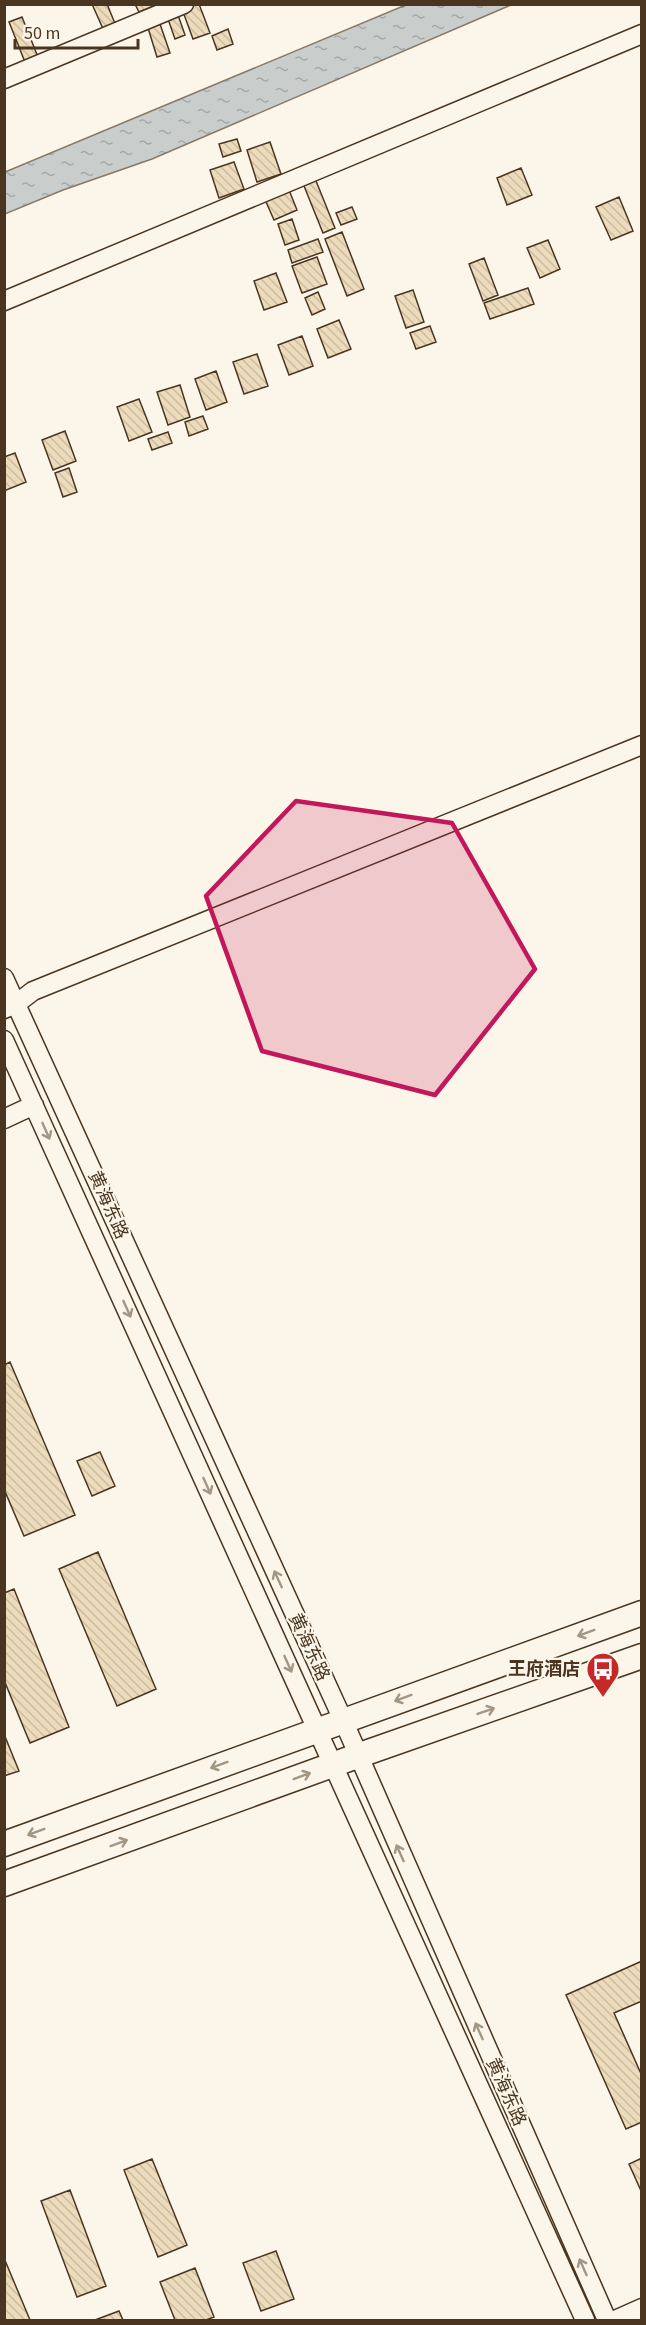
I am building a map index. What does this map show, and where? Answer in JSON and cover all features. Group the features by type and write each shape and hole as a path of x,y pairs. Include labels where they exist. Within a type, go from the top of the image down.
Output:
{"main road":[{"path":"4,1844 642,1613"},
{"path":"4,1884 334,1764 642,1656"}],"street":[{"path":"4,79 184,4"},
{"path":"4,301 642,34"},
{"path":"10,1006 33,991 642,745"},
{"name":"黄海东路","path":"4,978 10,1006 343,1720 607,2320"},
{"name":"黄海东路","path":"4,1040 585,2320"},
{"path":"4,1119 34,1106"},
{"path":"615,2320 642,2308"}],"highlighted area":[{"path":"296,801 452,823 535,969 435,1095 262,1051 206,896"}],"water":[{"path":"408,4 511,5 152,159 63,190 5,214 5,172"}],"building":[{"path":"92,4 107,4 116,26 104,31"},
{"path":"135,4 159,4 139,12"},
{"path":"199,4 210,33 193,39 182,9"},
{"path":"178,15 185,35 175,39 168,19"},
{"path":"22,17 38,57 25,62 9,22"},
{"path":"160,24 170,53 157,57 148,28"},
{"path":"228,29 233,44 217,50 212,36"},
{"path":"237,139 241,151 223,157 219,144"},
{"path":"270,142 281,174 257,182 247,150"},
{"path":"234,162 244,189 219,198 210,170"},
{"path":"521,168 532,195 507,205 497,178"},
{"path":"314,176 335,228 323,233 302,181"},
{"path":"287,185 297,210 274,220 263,195"},
{"path":"619,197 633,231 611,240 596,207"},
{"path":"352,207 357,219 341,225 336,213"},
{"path":"292,219 299,240 285,245 278,224"},
{"path":"342,232 364,289 347,296 325,239"},
{"path":"318,239 323,252 292,263 288,250"},
{"path":"548,240 560,269 540,278 527,248"},
{"path":"317,257 327,284 302,293 292,266"},
{"path":"484,258 498,295 483,301 469,264"},
{"path":"276,273 287,302 264,310 254,281"},
{"path":"528,288 534,304 490,319 484,303"},
{"path":"413,290 424,322 406,328 395,296"},
{"path":"318,292 325,309 312,315 305,298"},
{"path":"339,320 351,349 328,358 317,329"},
{"path":"430,326 436,342 416,349 410,333"},
{"path":"302,336 313,366 289,375 278,345"},
{"path":"257,354 268,386 244,394 233,362"},
{"path":"216,371 227,402 206,410 195,379"},
{"path":"180,385 190,417 168,425 157,392"},
{"path":"139,399 152,432 129,441 117,407"},
{"path":"203,416 208,429 189,436 185,422"},
{"path":"65,431 76,461 53,470 42,440"},
{"path":"168,432 172,443 152,450 148,439"},
{"path":"15,453 26,482 4,491 4,457"},
{"path":"69,468 77,492 63,497 55,473"},
{"path":"10,1362 75,1515 24,1536 4,1489 4,1365"},
{"path":"100,1452 115,1486 92,1496 77,1461"},
{"path":"98,1552 156,1689 117,1706 59,1569"},
{"path":"14,1589 69,1727 30,1743 4,1680 4,1593"},
{"path":"4,1734 19,1771 4,1776"},
{"path":"642,1961 642,2001 614,2013 642,2076 642,2122 626,2129 566,1995"},
{"path":"642,2158 642,2193 629,2164"},
{"path":"152,2159 187,2245 158,2257 124,2170"},
{"path":"70,2190 106,2286 77,2297 41,2201"},
{"path":"276,2251 294,2299 261,2311 243,2263"},
{"path":"4,2258 30,2320 4,2320"},
{"path":"195,2268 214,2317 206,2320 175,2320 160,2282"},
{"path":"119,2311 123,2320 95,2320"}],"place":[{"name":"王府酒店","path":"603,1698"}]}
